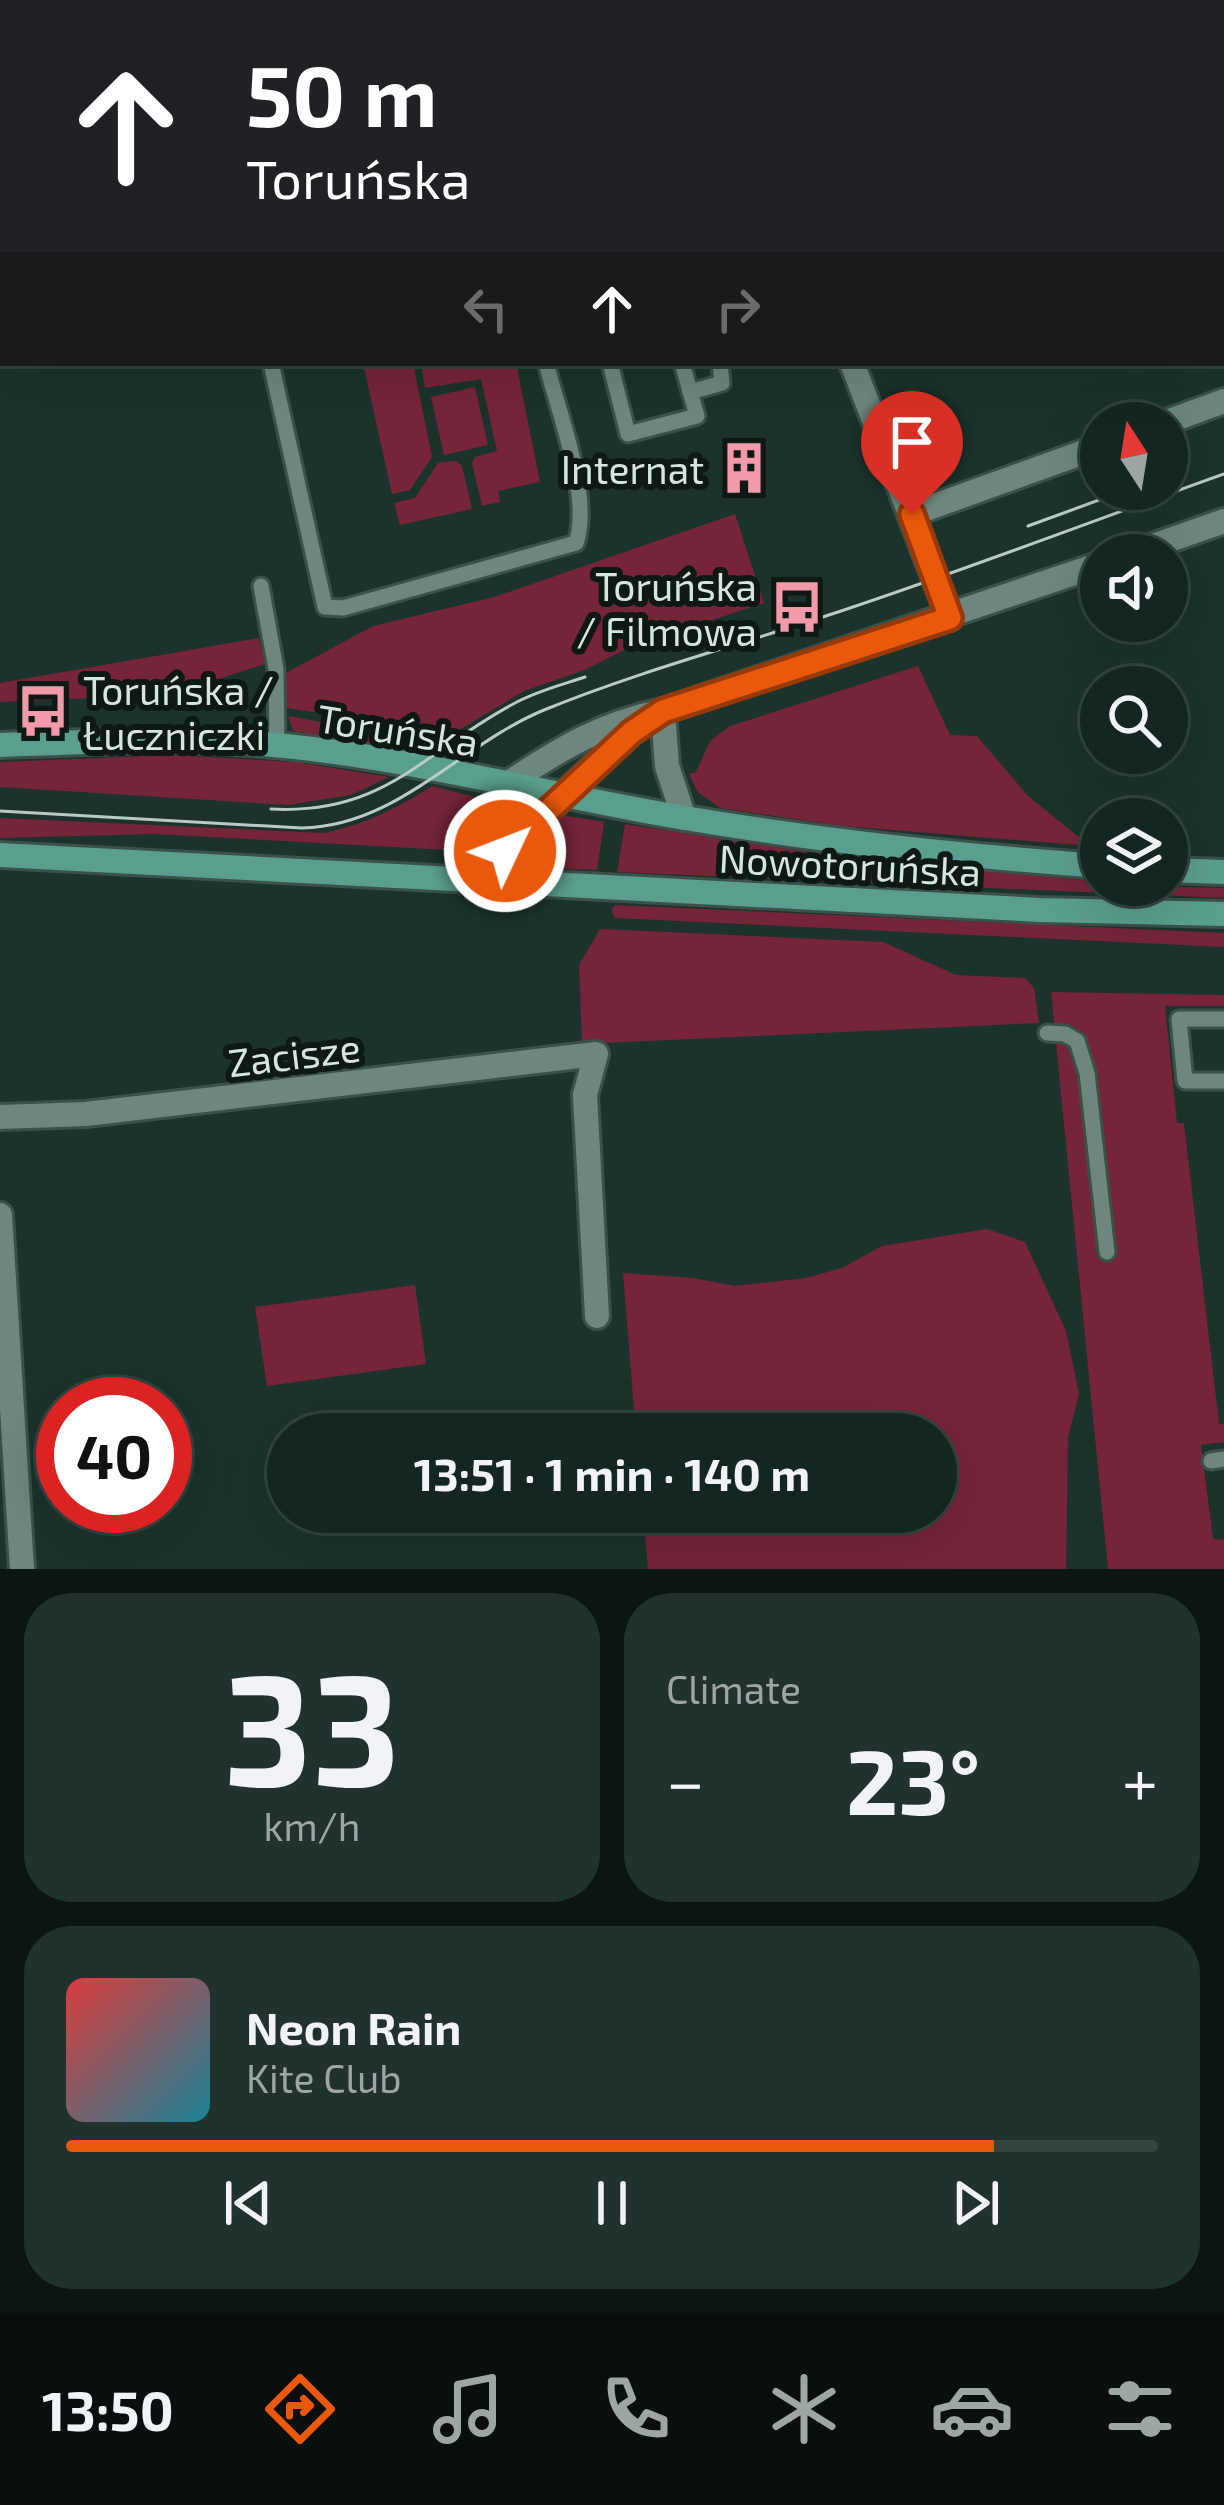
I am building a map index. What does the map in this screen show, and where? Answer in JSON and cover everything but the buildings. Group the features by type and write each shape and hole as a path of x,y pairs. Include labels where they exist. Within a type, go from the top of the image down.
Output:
{"main road":[{"name":"Toruńska","path":"0,745 160,741 277,746 507,784"},
{"name":"Nowotoruńska","path":"507,784 817,838 1080,864"},
{"name":"Nowotoruńska","path":"0,855 1040,910 1224,914"},
{"path":"1188,871 1224,872"}],"street":[{"path":"853,366 950,618"},
{"path":"1188,414 1224,401"},
{"path":"912,514 1080,454"},
{"path":"1187,534 1224,521"},
{"name":"Toruńska","path":"507,784 584,734 623,719 663,711 1080,572"},
{"path":"472,879 632,732 663,711 667,766 684,818"},
{"name":"Zacisze","path":"0,1117 86,1114 596,1054 585,1095 597,1316"},
{"path":"0,1215 22,1569"}],"lane":[{"path":"637,0 648,0"},
{"path":"272,366 326,608 344,608 576,543 583,524 547,366"},
{"path":"611,366 628,434 697,416 683,366"},
{"path":"690,392 722,383 720,366"},
{"path":"261,586 276,669 277,746"},
{"path":"1224,1019 1179,1019 1186,1081 1224,1081"},
{"path":"1047,1033 1065,1034 1077,1041 1088,1073 1107,1252"}],"shaded area":[{"path":"364,366 414,366 432,457 410,490 392,494"},
{"path":"421,366 517,366 540,482 498,491 500,502 482,506 472,463 475,457 497,451 481,379 425,388"},
{"path":"475,387 488,445 444,455 431,397"},
{"path":"456,461 462,466 472,509 400,525 394,503 415,498 438,463"},
{"path":"735,514 764,603 630,647 587,669 524,691 454,733 286,708 284,674 373,626 494,597"},
{"path":"259,638 265,664 169,695 0,702 0,683"},
{"path":"918,666 950,735 977,736 1028,796 1080,838 1080,845 843,826 720,808 698,792 689,774 696,772 710,741 730,726"},
{"path":"288,716 439,743 429,751 293,731"},
{"path":"172,755 295,762 389,777 351,795 288,805 0,787 0,762"},
{"path":"432,786 503,804 509,828 488,845 448,850 154,834 0,838 0,818 324,833 380,815"},
{"path":"561,815 604,822 597,870 510,867 512,860 534,846"},
{"path":"625,824 814,853 1080,880 1080,892 617,872"},
{"path":"1188,887 1224,888 1224,898 1188,896"},
{"path":"615,905 1224,933 1224,947 615,918 611,910"},
{"path":"600,929 883,942 956,975 1025,978 1034,988 1039,1023 582,1044 579,965"},
{"path":"1051,992 1224,995 1224,1006 1165,1006 1177,1123 1184,1123 1219,1424 1224,1424 1224,1442 1201,1445 1213,1539 1224,1540 1224,1569 1108,1569"},
{"path":"987,1229 1025,1242 1066,1331 1079,1394 1068,1437 1066,1569 648,1569 645,1533 957,1533 957,1413 634,1413 623,1273 735,1286 806,1278 842,1268 882,1246"},
{"path":"415,1285 426,1364 267,1386 255,1307"}],"tram line":[{"path":"0,811 302,828 337,824 399,799 544,710 894,593 1224,474"},
{"path":"1028,526 1080,507"},
{"path":"271,809 311,808 374,791 515,703 585,677"}],"place":[{"name":"Internat","path":"744,468"},
{"name":"Toruńska / Filmowa","path":"797,607"},
{"name":"Toruńska / Łuczniczki","path":"43,711"}],"route":[{"path":"505,851 632,732 663,711 950,618 912,514"}]}
